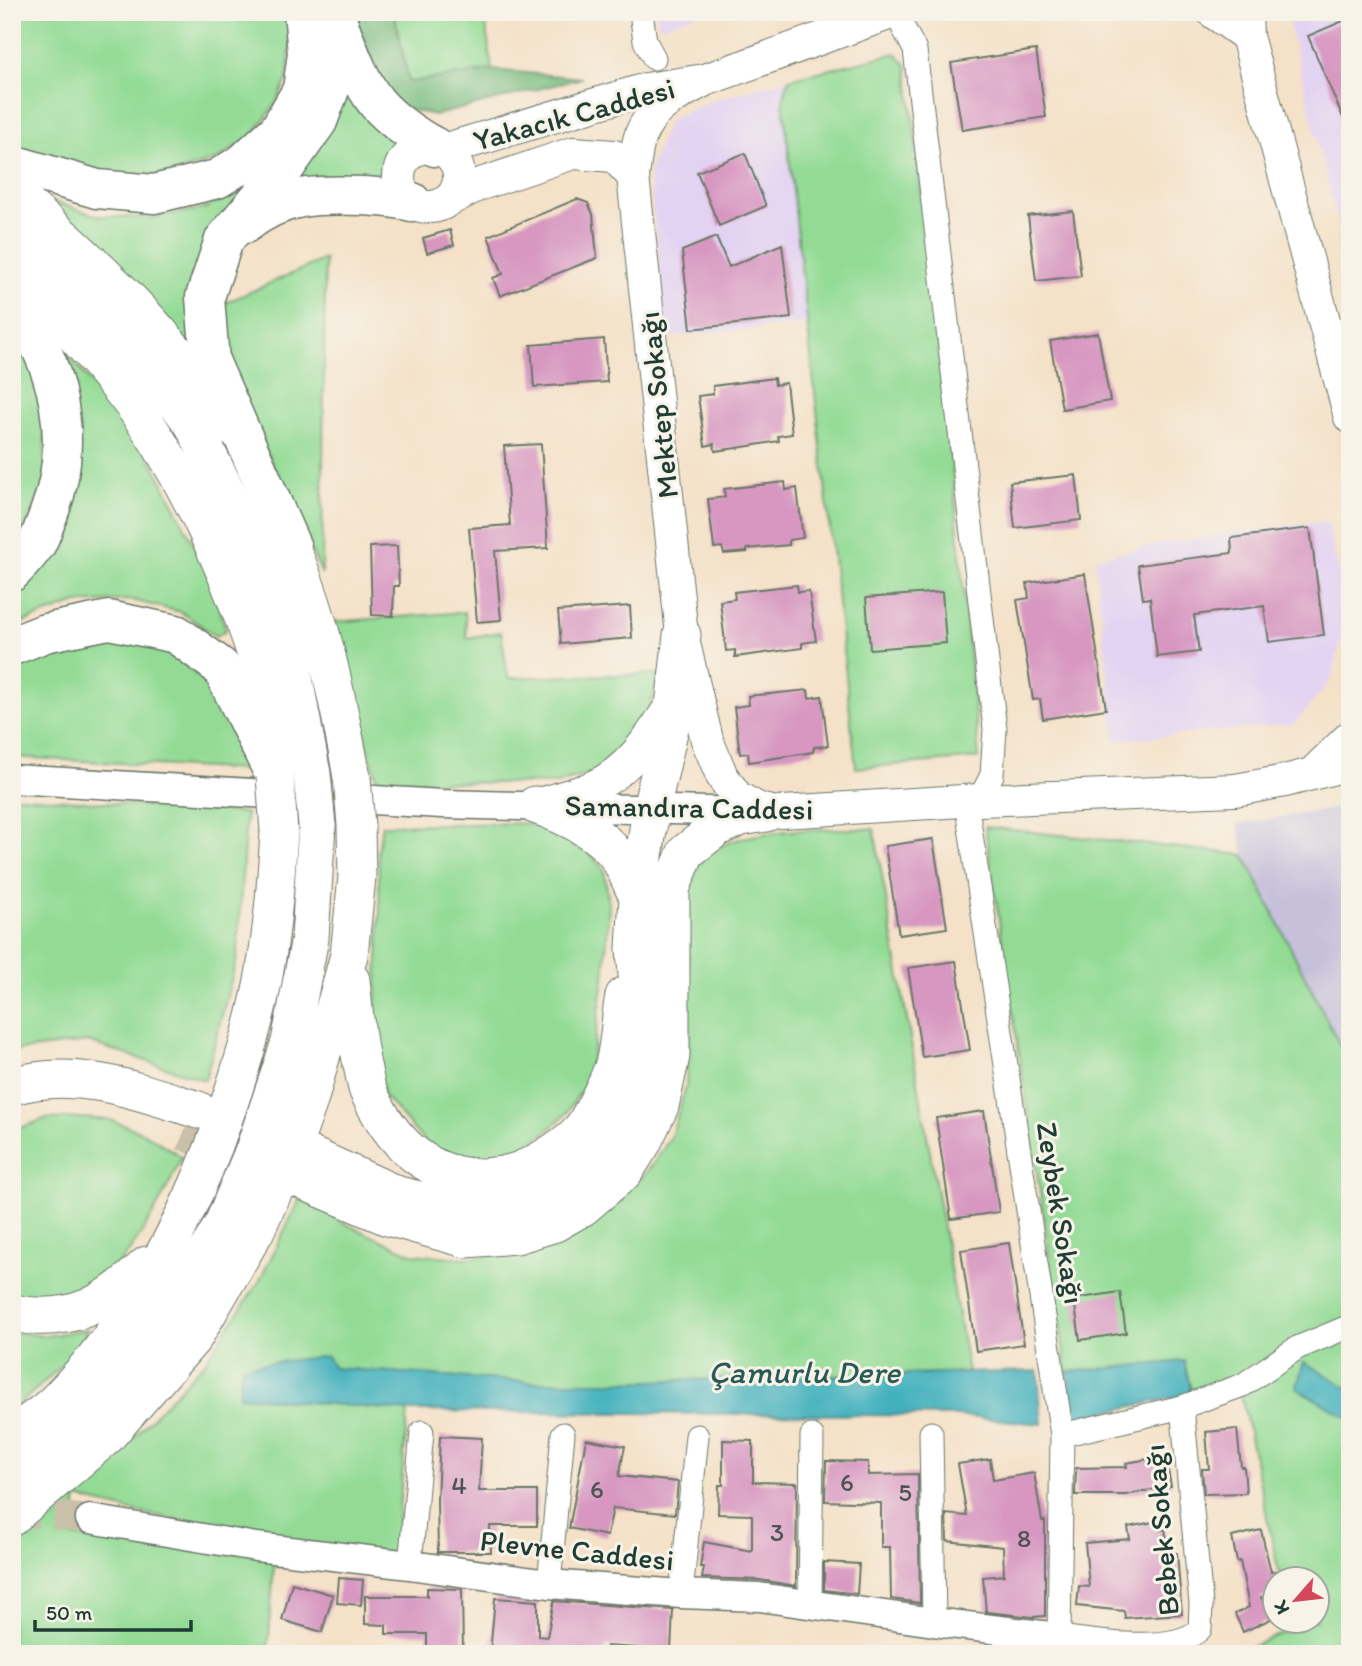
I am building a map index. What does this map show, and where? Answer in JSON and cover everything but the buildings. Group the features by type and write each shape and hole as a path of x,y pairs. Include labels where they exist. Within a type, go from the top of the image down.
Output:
{"highway":[{"path":"325,14 376,102 414,135 439,149"},
{"path":"12,164 97,189 154,194 217,179 243,163 278,131 302,90 307,53 325,14"},
{"path":"12,1517 106,1437 194,1337 255,1232 288,1160 310,1098 349,955 357,877 356,826 352,777 340,712 322,638 292,548 210,361 205,297 223,240 287,165 318,121 333,81 325,14"},
{"path":"12,192 109,278 153,324 211,399 292,548"},
{"path":"223,240 256,215 284,201 323,194 430,201"},
{"path":"12,227 92,300 142,358 193,424 236,509 265,575 289,652 313,774 317,825 310,938 290,1042 254,1150 223,1224 174,1309 94,1401 12,1474"},
{"path":"12,270 67,324 136,409 168,459 225,572 248,630 269,707 279,832 274,903 265,971 248,1048 221,1129 173,1240 121,1326 57,1401 12,1435"},
{"path":"12,306 45,355 60,403 62,446 57,492 38,541 12,572"},
{"path":"12,646 45,633 109,620 176,635 221,667 275,776"},
{"path":"682,635 675,700 650,809 638,897 635,948 643,1055 633,1097 608,1146 568,1179 528,1201 467,1211 398,1195 298,1164 388,1217 466,1239 516,1236 555,1223 583,1208 624,1172 643,1142 660,1106 671,1056 671,889 686,852 718,827 741,817 766,813"},
{"path":"535,805 563,815 585,827 617,856 638,897"},
{"path":"349,955 356,1035 368,1089 395,1136 428,1165 472,1178 498,1176 526,1169 584,1126 612,1069 635,948"},
{"path":"12,1086 66,1078 119,1085 191,1121 58,1102 20,1107 12,1111"},
{"path":"12,1313 48,1318 91,1308 123,1288 173,1240"}],"main road":[{"name":"Yakacık Caddesi","path":"633,176 614,156 573,153 430,201 404,195 400,186 400,166 413,150 423,147 439,149 646,89 705,79 895,12"},
{"path":"1213,12 1247,24 1350,417"},
{"name":"Yakacık Caddesi","path":"633,176 640,137 650,117 666,101 705,79"},
{"name":"Yakacık Caddesi","path":"430,201 455,192 458,173 456,164 439,149"},
{"name":"Mektep Sokağı","path":"633,176 682,635 707,740 722,776 737,797 766,813"},
{"path":"535,805 591,788 620,770 644,747 675,700"},
{"name":"Samandıra Caddesi","path":"766,813 972,800 1235,790 1313,773 1350,737"},
{"path":"1313,773 1350,764"}],"street":[{"path":"641,12 645,41 654,58"},
{"path":"895,12 915,50 995,729 992,775 972,800"},
{"name":"Samandıra Caddesi","path":"12,779 442,804 766,813"},
{"name":"Zeybek Sokağı","path":"972,800 1062,1435 1059,1637"},
{"path":"1062,1435 1182,1407 1243,1385 1297,1348 1350,1326"},
{"name":"Bebek Sokağı","path":"1059,1637 1154,1644 1193,1637 1200,1629 1201,1604 1182,1407"},
{"path":"410,1564 422,1432"},
{"path":"932,1433 934,1622"},
{"path":"549,1584 563,1434"},
{"path":"681,1594 697,1436"},
{"path":"810,1603 812,1436"},
{"name":"Plevne Caddesi","path":"90,1519 243,1546 410,1564 549,1584 759,1597 1059,1637"}],"shaded area":[{"path":"657,12 703,12 659,27"},
{"path":"1286,12 1350,12 1350,264 1333,204"},
{"path":"788,79 783,100 807,323 667,337 649,171 669,120 713,100"},
{"path":"1327,521 1348,611 1331,680 1294,724 1115,741 1095,558 1160,544"},
{"path":"1350,806 1350,1066 1244,855 1238,824"}],"green space":[{"path":"17,12 288,12 291,42 287,80 275,105 250,138 216,160 173,173 123,178 12,149 12,18"},
{"path":"353,12 394,12 409,82 492,70 582,78 436,115 404,109 386,93"},
{"path":"394,12 484,12 492,70 409,83"},
{"path":"896,53 907,66 952,467 979,758 856,768 783,100 789,79"},
{"path":"352,85 397,145 385,165 381,192 286,191"},
{"path":"266,174 194,357 40,198 99,216 151,218 206,208"},
{"path":"325,259 322,574 243,399 229,362 216,307"},
{"path":"12,331 41,384 47,482 12,553"},
{"path":"62,347 148,453 207,571 226,630 216,636 181,612 131,600 77,603 12,626 12,592 22,583 53,539 57,350"},
{"path":"465,612 467,638 501,632 508,678 660,674 649,709 626,747 595,772 556,784 377,779 333,622"},
{"path":"115,636 167,650 209,686 236,726 243,770 12,757 12,668 61,644"},
{"path":"12,796 246,813 237,958 205,1080 88,1042 12,1051"},
{"path":"548,823 578,839 604,870 609,905 604,980 589,1078 566,1114 522,1149 501,1157 476,1160 452,1158 430,1148 384,1096 374,1056 380,913 378,850 382,825"},
{"path":"985,827 1244,855 1350,1066 1350,1389 1304,1362 1296,1387 1350,1419 1350,1654 1234,1654 1281,1634 1330,1634 1330,1564 1277,1564 1239,1385 1192,1394 1184,1361 1067,1372"},
{"path":"874,829 968,1372 529,1382 334,1368 242,1366 239,1396 408,1411 393,1573 274,1566 268,1649 295,1654 12,1654 12,1548 77,1497 205,1362 259,1282 300,1199 350,1226 412,1254 463,1258 515,1253 585,1227 619,1201 650,1168 671,1137 686,1087 689,1032 688,906 699,864 712,851 754,836 806,830","holes":["77,1498 227,1528 219,1550 72,1536"]},
{"path":"45,1119 111,1120 144,1133 182,1157 160,1201 130,1250 112,1271 92,1288 70,1298 46,1301 12,1293 12,1131"},
{"path":"88,1329 64,1362 12,1410 12,1332 46,1336"}],"water":[{"path":"327,1356 334,1368 529,1382 1038,1371 1042,1424 959,1416 408,1411 239,1396 242,1366"},
{"path":"1184,1361 1192,1394 1075,1418 1067,1372"},
{"path":"1304,1362 1350,1389 1350,1419 1296,1388"}],"tunnel":[{"path":"184,1132 280,1172"},
{"path":"12,1511 90,1519"}],"water label":[{"name":"Çamurlu Dere","path":"804,1372"}]}
